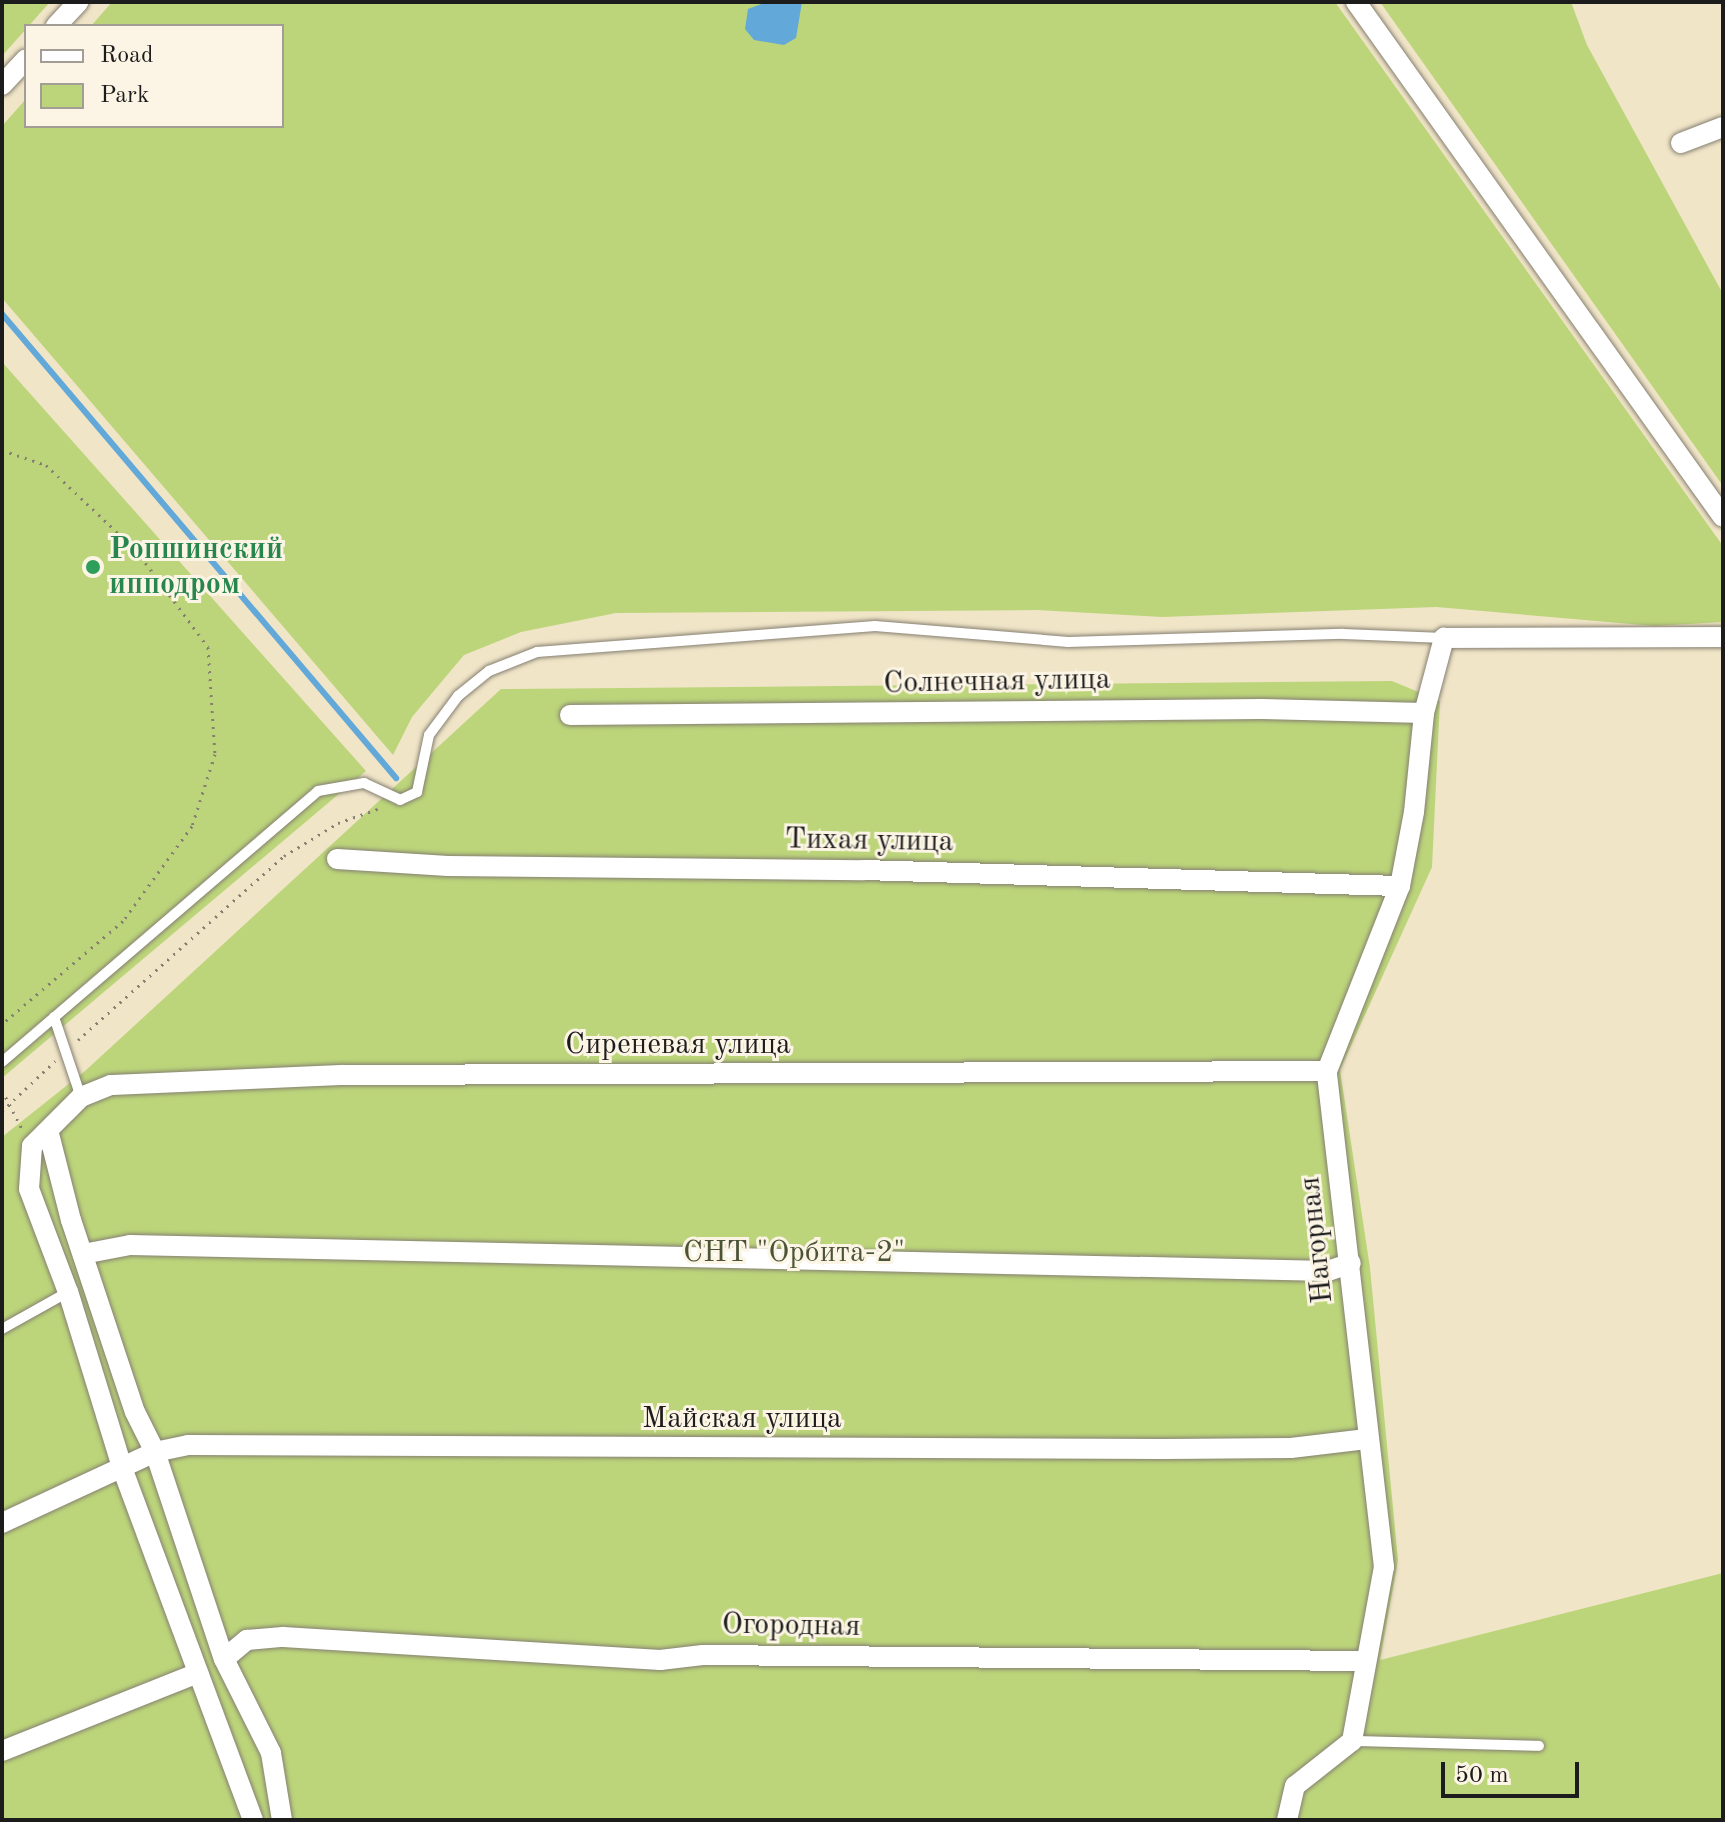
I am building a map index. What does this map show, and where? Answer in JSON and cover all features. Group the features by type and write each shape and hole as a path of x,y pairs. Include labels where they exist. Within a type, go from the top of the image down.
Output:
{"street":[{"path":"58,24 78,2"},
{"path":"1356,2 1723,517"},
{"path":"2,85 24,61"},
{"path":"1681,143 1723,127"},
{"path":"1444,638 1723,637"},
{"name":"Нагорная","path":"1352,1741 1364,1661 1384,1567 1366,1439 1351,1263 1327,1071 1400,886 1414,812 1424,713 1444,638"},
{"name":"Солнечная улица","path":"570,715 1262,709 1424,713"},
{"name":"Тихая улица","path":"337,859 448,866 863,870 1400,886"},
{"name":"Сиреневая улица","path":"81,1097 111,1085 342,1075 1327,1071"},
{"path":"81,1097 49,1134 32,1146 29,1189 68,1292 122,1467 253,1820"},
{"path":"49,1134 83,1254 135,1412 155,1452 224,1659 271,1753 282,1820"},
{"path":"83,1254 130,1245 1328,1271 1351,1263"},
{"name":"Майская улица","path":"2,1523 155,1452 188,1445 1291,1448 1366,1439"},
{"name":"Огородная","path":"224,1659 247,1640 283,1637 660,1660 703,1655 1364,1661"},
{"path":"2,1751 198,1673"},
{"path":"1287,1820 1295,1786 1352,1741"}],"lane":[{"path":"2,1062 318,791 364,783 400,800 417,792 429,735 458,696 489,671 537,652 875,626 1068,642 1343,634 1444,638"},
{"path":"54,1017 81,1097"},
{"path":"2,1329 68,1292"},
{"path":"1352,1741 1539,1746"}],"path":[{"path":"2,450 46,465 136,550 208,647 215,754 192,826 123,921 2,1024"},
{"path":"2,1111 284,856 338,823 400,800"},
{"path":"2,1090 32,1146"}],"green space":[{"path":"2,2 50,2 30,24 24,24 24,31 2,56"},
{"path":"112,2 1335,2 1723,546 1723,622 1654,626 1436,607 1162,617 1037,610 616,613 521,632 464,655 412,717 393,755 2,298 2,126 24,101 24,128 284,128 284,24 93,24"},
{"path":"1380,2 1571,2 1587,45 1723,294 1723,486"},
{"name":"Ропшинский ипподром","path":"2,362 366,771 2,1078"},
{"name":"СНТ \"Орбита-2\"","path":"1392,681 1440,701 1432,867 1340,1070 1370,1268 1398,1560 1380,1660 1723,1573 1723,1820 2,1820 2,1137 85,1071 501,689"}],"water":[{"path":"767,2 802,2 796,38 784,45 754,40 745,29 748,9"}],"waterway":[{"path":"2,314 396,778"}],"place":[{"name":"Ропшинский ипподром","path":"93,567"}]}
